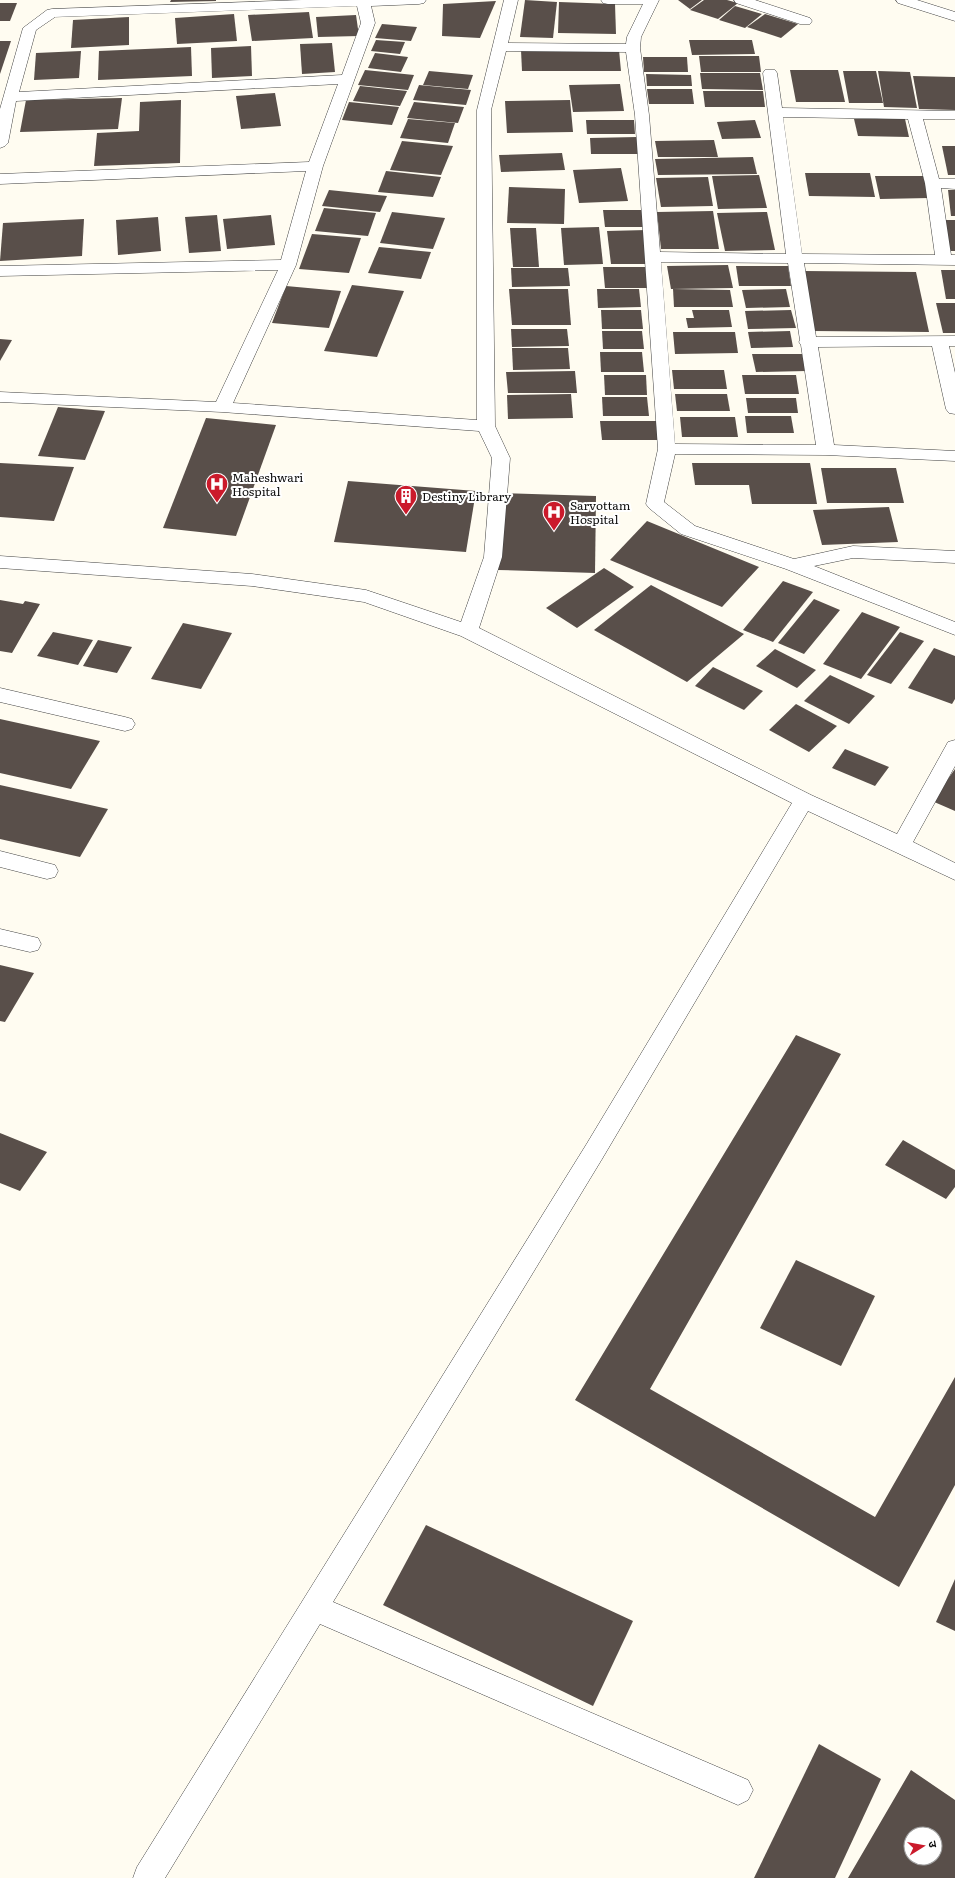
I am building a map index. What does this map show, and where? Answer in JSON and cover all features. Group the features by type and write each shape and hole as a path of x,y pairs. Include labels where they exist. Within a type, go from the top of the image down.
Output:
{"street":[{"path":"0,143 10,97 30,28 53,6 419,0"},
{"path":"468,631 493,557 501,458 486,426 484,110 511,0"},
{"path":"608,0 652,0 634,37 633,48 642,115 667,450 655,504 688,530 793,565 955,629"},
{"path":"741,0 805,21"},
{"path":"904,0 955,17"},
{"path":"222,407 288,265 316,166 368,23 363,2"},
{"path":"499,47 633,48"},
{"path":"770,73 795,258 826,450"},
{"path":"10,97 348,79"},
{"path":"775,112 955,115"},
{"path":"653,257 949,260 933,183 914,114"},
{"path":"0,179 316,166"},
{"path":"933,183 955,184"},
{"path":"0,271 288,265"},
{"path":"808,342 947,341 955,409"},
{"path":"0,397 222,407 486,426"},
{"path":"667,450 826,450 955,456"},
{"path":"793,565 853,552 955,557"},
{"path":"0,562 252,580 366,596 468,631 804,800 955,872"},
{"path":"0,695 125,724"},
{"path":"901,845 955,747"},
{"path":"148,1878 598,1145 804,800"},
{"path":"0,860 47,870"},
{"path":"0,937 30,944"},
{"path":"314,1608 738,1790"}],"building":[{"path":"171,0 216,0 216,1 170,2"},
{"path":"525,0 557,2 553,38 520,37"},
{"path":"678,0 702,0 690,9"},
{"path":"704,0 727,0 738,3 718,19 690,10"},
{"path":"496,1 480,38 442,36 443,4"},
{"path":"559,2 615,4 616,34 558,33"},
{"path":"0,3 17,3 10,21 0,21"},
{"path":"735,6 762,14 745,28 719,20"},
{"path":"309,12 313,38 252,41 248,15"},
{"path":"234,14 237,41 177,44 175,18"},
{"path":"765,14 798,24 781,38 747,27"},
{"path":"356,15 359,36 318,37 316,17"},
{"path":"129,17 129,45 71,48 73,20"},
{"path":"382,24 417,27 411,41 375,38"},
{"path":"376,40 405,42 400,54 371,51"},
{"path":"689,40 752,40 755,54 692,55"},
{"path":"0,41 11,41 0,74"},
{"path":"332,43 335,72 302,74 300,44"},
{"path":"251,46 252,76 212,78 211,48"},
{"path":"191,47 192,76 98,80 99,51"},
{"path":"521,50 619,50 621,71 522,71"},
{"path":"81,51 79,78 34,80 36,53"},
{"path":"375,53 408,57 401,72 368,68"},
{"path":"699,56 759,56 761,72 701,72"},
{"path":"643,57 687,57 688,72 644,72"},
{"path":"365,70 414,75 408,90 358,85"},
{"path":"790,70 838,70 845,102 796,102"},
{"path":"429,71 473,75 468,89 423,85"},
{"path":"843,71 876,71 883,103 849,103"},
{"path":"878,71 910,72 917,108 884,107"},
{"path":"700,73 760,73 763,90 702,89"},
{"path":"646,74 691,75 692,86 647,86"},
{"path":"913,76 955,77 955,110 919,109"},
{"path":"620,84 624,111 573,112 569,85"},
{"path":"419,85 471,90 466,105 413,100"},
{"path":"360,86 407,91 400,106 353,101"},
{"path":"647,89 692,89 694,104 649,104"},
{"path":"703,91 763,91 765,107 705,107"},
{"path":"275,93 281,126 241,129 236,96"},
{"path":"122,98 118,129 20,132 26,100"},
{"path":"181,100 180,163 94,166 97,133 139,131 140,102"},
{"path":"570,100 573,132 507,133 505,101"},
{"path":"349,102 399,107 392,125 342,120"},
{"path":"414,102 464,107 458,123 407,118"},
{"path":"408,119 455,123 448,143 400,138"},
{"path":"854,119 905,119 909,137 858,136"},
{"path":"586,120 634,120 635,134 587,134"},
{"path":"755,120 761,138 722,139 717,122"},
{"path":"637,137 639,154 591,154 590,138"},
{"path":"714,140 718,157 658,157 655,141"},
{"path":"402,141 453,146 441,175 390,170"},
{"path":"942,146 955,146 955,175 948,175"},
{"path":"562,153 565,170 501,172 499,155"},
{"path":"753,157 757,174 658,175 655,159"},
{"path":"621,168 628,201 579,203 573,170"},
{"path":"386,171 441,177 433,197 378,192"},
{"path":"805,173 870,173 875,197 809,196"},
{"path":"759,175 767,208 718,209 712,176"},
{"path":"875,176 923,176 929,198 880,199"},
{"path":"708,177 713,206 661,207 656,178"},
{"path":"509,187 565,189 564,224 507,223"},
{"path":"329,190 387,196 380,212 322,206"},
{"path":"948,190 955,190 955,216 951,216"},
{"path":"324,208 376,213 368,236 315,231"},
{"path":"603,210 647,210 649,227 605,227"},
{"path":"713,211 719,249 661,249 657,212"},
{"path":"392,212 445,218 433,249 380,243"},
{"path":"767,212 775,250 725,251 717,213"},
{"path":"217,215 221,251 189,253 185,217"},
{"path":"271,215 275,245 227,249 223,219"},
{"path":"158,217 161,251 118,255 116,220"},
{"path":"84,219 82,256 0,261 3,223"},
{"path":"942,220 955,220 955,251 948,251"},
{"path":"599,227 603,264 564,265 561,228"},
{"path":"510,228 536,228 539,267 513,267"},
{"path":"647,230 652,264 611,264 607,231"},
{"path":"312,234 361,238 349,273 299,269"},
{"path":"379,247 431,252 421,279 368,273"},
{"path":"728,265 733,288 671,289 667,266"},
{"path":"736,266 788,266 791,286 739,286"},
{"path":"603,267 649,267 651,288 605,288"},
{"path":"511,268 568,268 570,286 512,287"},
{"path":"941,270 955,270 955,299 946,299"},
{"path":"804,271 916,272 929,332 813,331"},
{"path":"352,285 404,291 377,357 324,351"},
{"path":"286,286 341,291 329,328 272,323"},
{"path":"509,289 568,289 571,325 512,325"},
{"path":"597,289 639,289 641,307 598,308"},
{"path":"673,289 730,290 733,307 674,307"},
{"path":"786,289 790,307 746,308 742,290"},
{"path":"936,303 955,303 955,333 943,333"},
{"path":"601,310 641,310 643,329 602,329"},
{"path":"692,310 729,310 732,327 688,328 686,318 694,318"},
{"path":"791,310 796,328 748,329 745,311"},
{"path":"511,329 567,329 569,346 512,347"},
{"path":"602,331 642,331 644,349 603,349"},
{"path":"790,331 793,347 751,348 748,332"},
{"path":"673,332 735,332 738,353 675,354"},
{"path":"0,339 12,340 0,361"},
{"path":"512,348 568,348 570,369 513,370"},
{"path":"600,352 642,352 644,372 601,372"},
{"path":"752,354 802,354 806,371 756,372"},
{"path":"672,370 724,370 727,389 674,389"},
{"path":"575,371 577,393 508,393 506,372"},
{"path":"604,375 646,375 647,395 605,395"},
{"path":"742,375 796,375 799,394 745,394"},
{"path":"571,394 573,418 508,419 507,395"},
{"path":"675,394 727,394 730,411 677,411"},
{"path":"602,397 647,397 649,416 603,416"},
{"path":"746,398 796,398 798,413 748,413"},
{"path":"58,407 105,411 85,460 38,456"},
{"path":"745,416 791,416 794,433 747,433"},
{"path":"680,417 735,417 738,437 682,437"},
{"path":"206,418 276,425 236,536 163,528"},
{"path":"600,421 656,421 658,440 602,440"},
{"path":"0,463 74,467 54,521 0,517"},
{"path":"692,463 810,463 817,504 752,504 749,485 695,485"},
{"path":"821,468 896,468 904,503 827,503"},
{"name":"Destiny Library","path":"348,481 476,491 466,552 334,542"},
{"path":"503,493 596,496 595,573 498,570"},
{"path":"889,507 898,542 822,545 813,510"},
{"path":"647,521 759,567 722,607 610,560"},
{"path":"604,568 634,587 577,628 546,608"},
{"path":"783,581 813,592 773,642 743,630"},
{"path":"651,585 744,634 687,682 594,630"},
{"path":"814,599 840,610 804,654 778,643"},
{"path":"0,600 23,604 25,601 40,604 12,653 0,651"},
{"path":"862,612 900,627 861,679 823,664"},
{"path":"183,623 232,633 201,689 151,679"},
{"path":"53,632 93,640 78,665 37,656"},
{"path":"900,632 924,641 891,684 867,675"},
{"path":"98,640 132,647 117,673 83,666"},
{"path":"934,648 955,656 955,699 952,704 908,688"},
{"path":"775,649 816,670 797,688 756,666"},
{"path":"713,667 763,691 744,710 695,686"},
{"path":"830,675 875,696 849,724 804,701"},
{"path":"796,704 837,726 809,752 769,730"},
{"path":"0,719 100,741 71,789 0,773"},
{"path":"845,749 889,767 875,786 832,768"},
{"path":"955,769 955,811 932,801"},
{"path":"0,785 108,809 80,857 0,839"},
{"path":"0,965 34,973 5,1022 0,1021"},
{"path":"796,1035 841,1054 650,1389 875,1517 955,1377 955,1485 899,1587 575,1400"},
{"path":"0,1133 47,1152 20,1191 0,1183"},
{"path":"903,1140 955,1170 955,1187 946,1199 885,1165"},
{"path":"796,1260 875,1296 841,1366 760,1328"},
{"path":"426,1525 633,1621 593,1706 383,1605"},
{"path":"955,1579 955,1631 936,1622"},
{"path":"819,1744 881,1779 835,1878 754,1878"},
{"path":"911,1770 955,1800 955,1878 848,1878"}],"place":[{"name":"Maheshwari Hospital","path":"217,504"},
{"name":"Destiny Library","path":"406,516"},
{"name":"Sarvottam Hospital","path":"554,532"}]}
